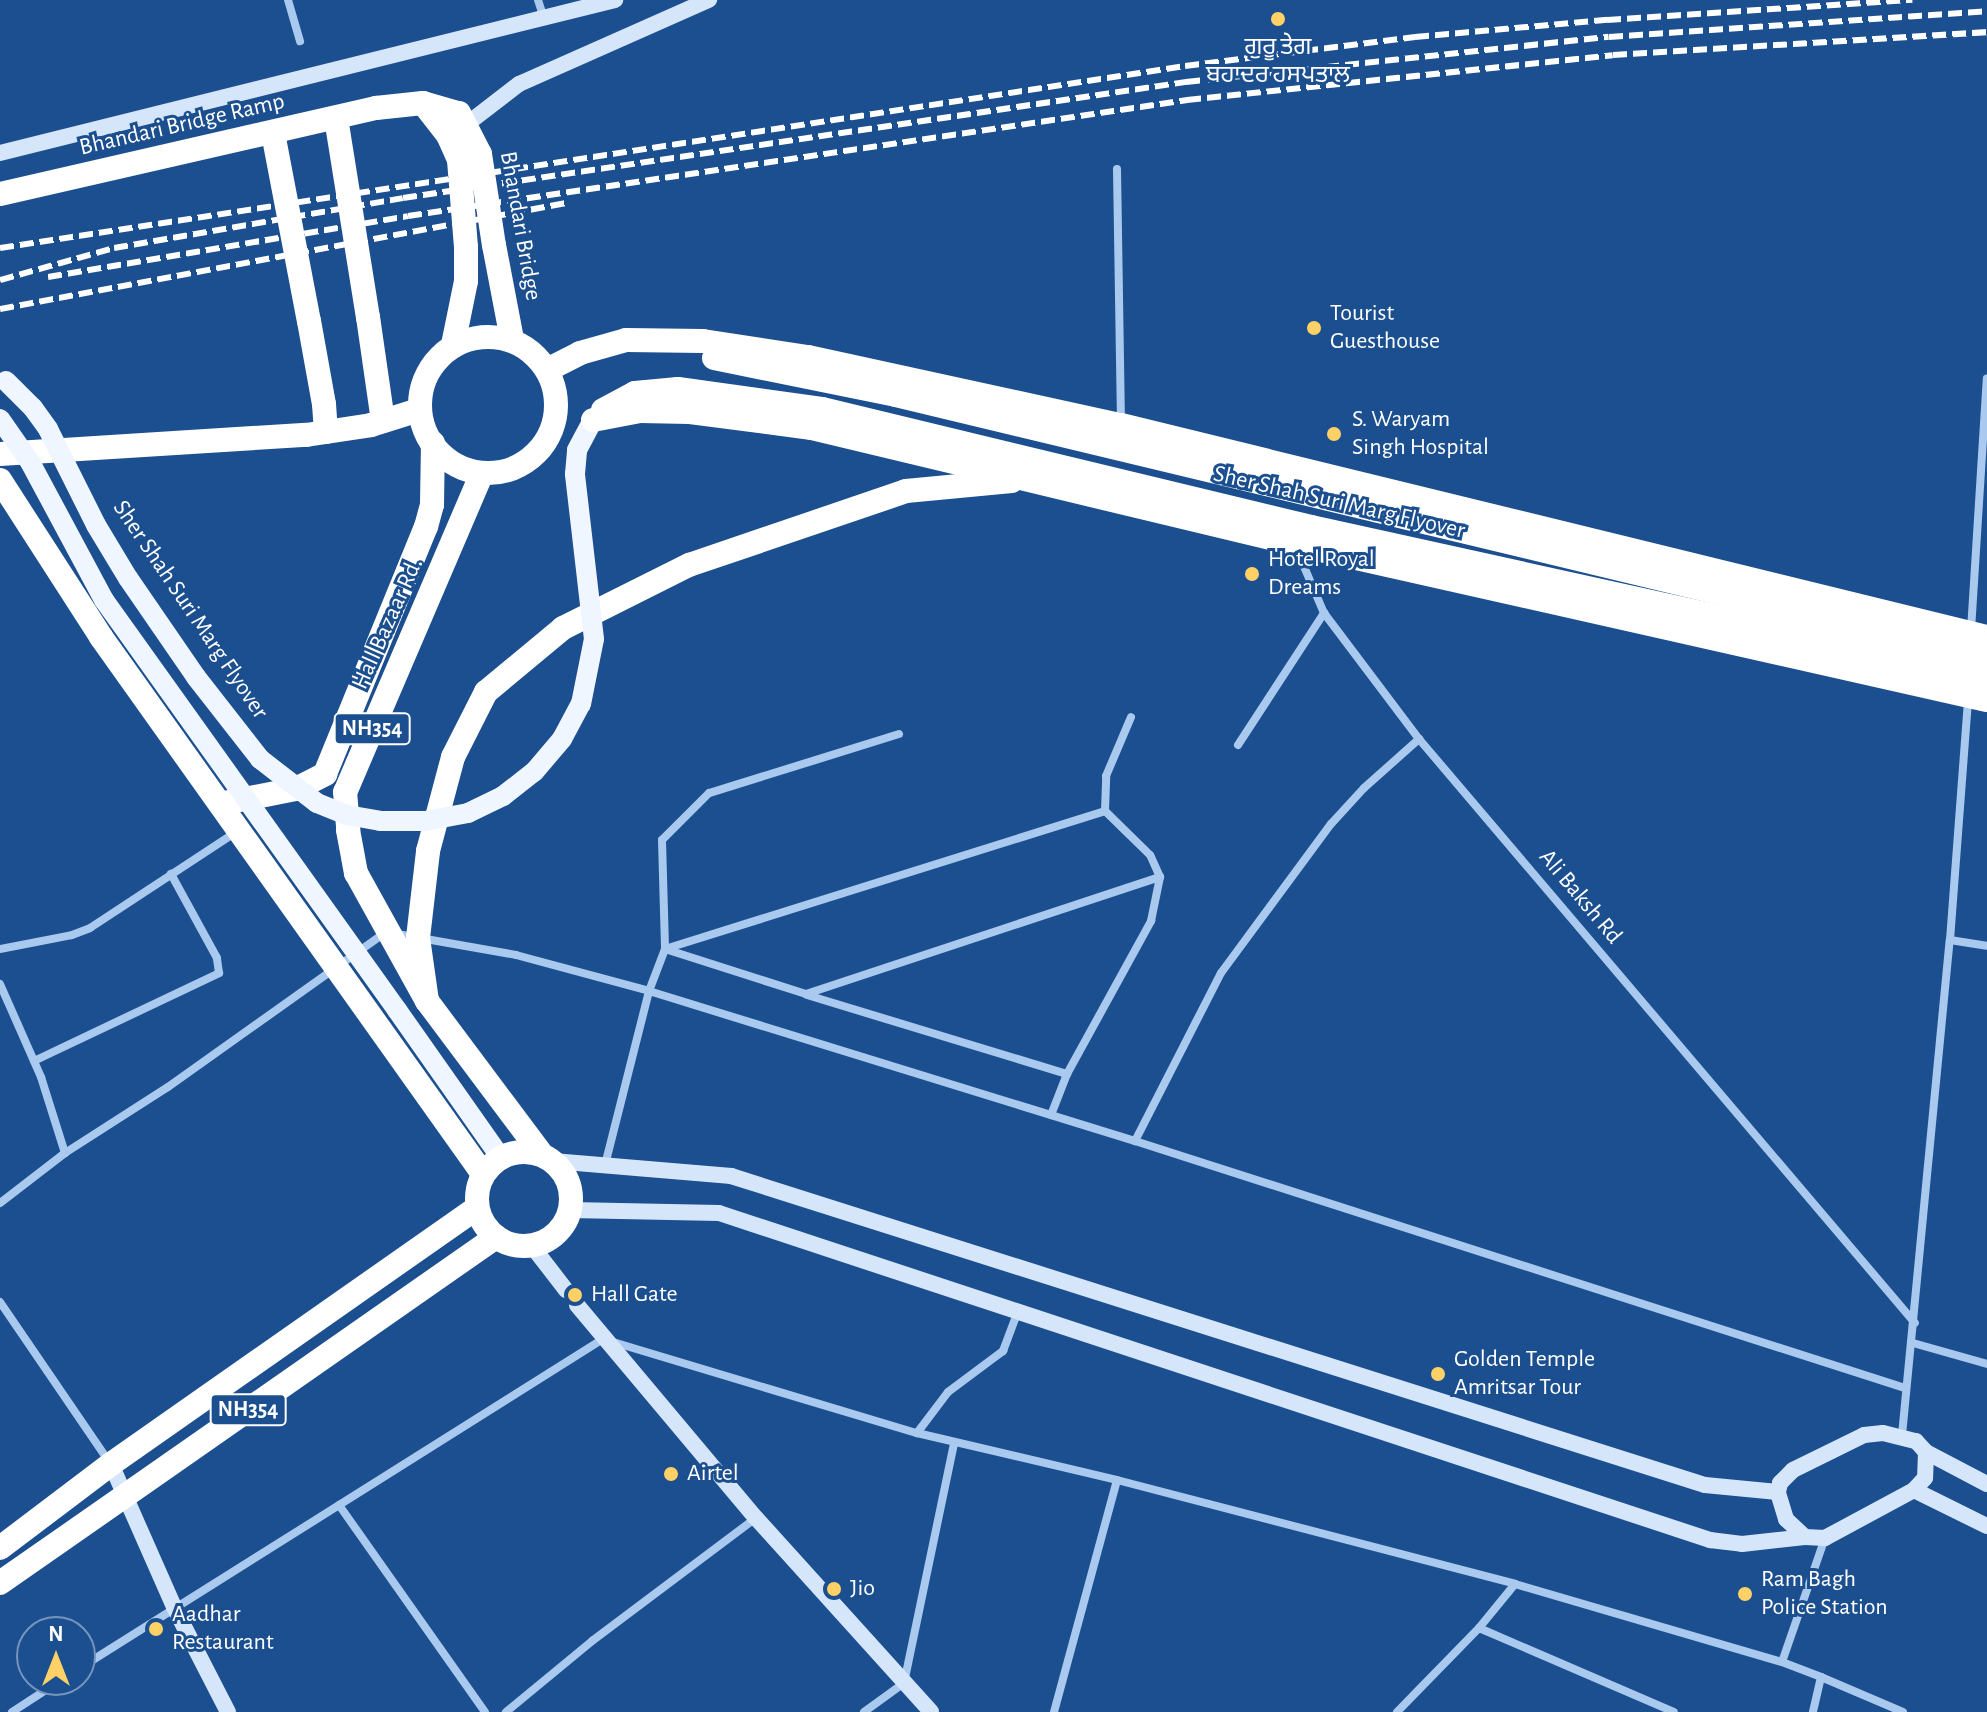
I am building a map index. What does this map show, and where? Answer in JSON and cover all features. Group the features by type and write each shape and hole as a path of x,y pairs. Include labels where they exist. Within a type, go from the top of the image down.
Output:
{"highway":[{"path":"423,103 452,109 467,124"},
{"name":"Bhandari Bridge","path":"423,103 470,157 494,245 512,339"},
{"name":"Bhandari Bridge Ramp","path":"0,194 376,108 423,103"},
{"path":"336,118 383,421"},
{"name":"Bhandari Bridge","path":"453,345 466,281 470,157 467,124"},
{"path":"273,133 324,404 326,432"},
{"path":"492,334 512,339 537,355 547,370 558,404 551,434 544,446 527,462 505,472 482,473 460,468 441,455 433,443 419,410 423,379 436,358 453,345 492,334"},
{"path":"547,370 602,346 651,339 746,346 1121,425 1979,636"},
{"name":"Sher Shah Suri Marg Flyover","path":"602,346 714,358 882,392 1890,634 1987,653"},
{"name":"Sher Shah Suri Marg Flyover","path":"593,420 608,406 635,393 654,389 678,389 822,409 1311,527 1987,676"},
{"path":"0,454 326,432 383,421 419,410"},
{"path":"593,420 640,411 748,417 1038,479 1294,544 1978,698"},
{"path":"222,803 296,789 325,774 385,633 432,505 433,443"},
{"name":"Hall Bazaar Rd.","path":"386,932 356,873 345,792 482,473"},
{"path":"427,1001 418,938 428,851 453,757 486,692 563,628 689,565 906,491 1038,479"},
{"path":"0,480 101,637 336,966 492,1166"},
{"name":"NH354","path":"386,932 427,1001 568,1183 570,1210"},
{"path":"548,1158 528,1152 492,1166 477,1191 477,1208 487,1229 496,1237 507,1243 532,1246 557,1234 570,1210"},
{"name":"NH354","path":"0,1548 111,1464 477,1208"},
{"name":"NH354","path":"0,1583 496,1237"}],"main road":[{"path":"0,153 615,0"},
{"path":"467,124 519,84 709,0"},
{"name":"Sher Shah Suri Marg Flyover","path":"0,376 33,408 48,429 96,525 128,578 196,677 260,759 317,803 347,815 380,821 425,821 468,813 503,796 534,772 562,739 581,704 594,639 575,474 577,450 593,420"},
{"path":"0,419 30,462 104,600 397,1010 492,1166"},
{"path":"548,1158 731,1176 1705,1485 1778,1492"},
{"path":"570,1210 719,1213 1710,1540 1742,1544 1805,1537 1825,1538 1914,1490 1925,1478 1926,1452"},
{"path":"532,1246 566,1290"},
{"path":"577,1305 756,1518 931,1712"},
{"path":"1805,1537 1786,1519 1778,1492 1780,1483 1793,1470 1864,1435 1902,1435 1916,1441 1926,1452 1987,1484"},
{"path":"111,1464 174,1607 228,1712"},
{"path":"1914,1490 1987,1526"}],"street":[{"path":"288,0 300,41"},
{"path":"538,0 544,18"},
{"path":"1117,169 1121,425"},
{"path":"1902,1435 1950,940 1978,698 1987,379"},
{"name":"Ali Baksh Rd","path":"1273,462 1294,544 1324,613 1419,739 1915,1323"},
{"path":"1238,745 1324,613"},
{"path":"1051,1115 1067,1074 1151,921 1160,877 1150,855 1105,811 1106,776 1131,717"},
{"path":"604,1165 649,991 665,949 662,840 709,793 899,734"},
{"path":"1135,1141 1221,973 1331,824 1364,788 1419,739"},
{"path":"665,949 1105,811"},
{"path":"0,949 72,935 90,928 241,829"},
{"path":"34,1061 219,973 217,958 171,874"},
{"path":"806,994 1160,877"},
{"path":"0,1203 65,1153 168,1087 386,932 516,955 649,991 1135,1141 1905,1388"},
{"path":"1950,940 1987,946"},
{"path":"665,949 1067,1074"},
{"path":"0,984 54,1112 65,1153"},
{"path":"0,1302 111,1464"},
{"path":"917,1433 948,1392 1003,1351 1019,1310"},
{"path":"96,1658 603,1339 954,1443 1117,1480 1515,1584 1782,1662 1903,1712"},
{"path":"1913,1343 1987,1364"},
{"path":"864,1712 904,1683 954,1443"},
{"path":"1054,1712 1117,1480"},
{"path":"339,1505 485,1712"},
{"path":"506,1712 592,1641 756,1518"},
{"path":"1782,1662 1825,1538"},
{"path":"1397,1712 1479,1628 1515,1584"},
{"path":"1479,1628 1674,1712"},
{"path":"1813,1712 1821,1677"},
{"path":"12,1712 36,1696"}],"railway":[{"path":"0,248 1185,66 1415,37 1607,20 1912,0"},
{"path":"0,280 114,248 403,198 1186,82 1609,37 1987,11"},
{"path":"48,277 408,216 1187,100 1613,55 1987,32"},
{"path":"0,309 566,203"}],"place":[{"name":"ਗੁਰੂ ਤੇਗ ਬਹਾਦਰ ਹਸਪਤਾਲ","path":"1278,19"},
{"name":"Tourist Guesthouse","path":"1314,328"},
{"name":"S. Waryam Singh Hospital","path":"1334,434"},
{"name":"Hotel Royal Dreams","path":"1252,574"},
{"name":"Hall Gate","path":"575,1295"},
{"name":"Golden Temple Amritsar Tour","path":"1438,1374"},
{"name":"Airtel","path":"671,1474"},
{"name":"Jio","path":"834,1589"},
{"name":"Ram Bagh Police Station","path":"1745,1594"},
{"name":"Aadhar Restaurant","path":"156,1629"}]}
